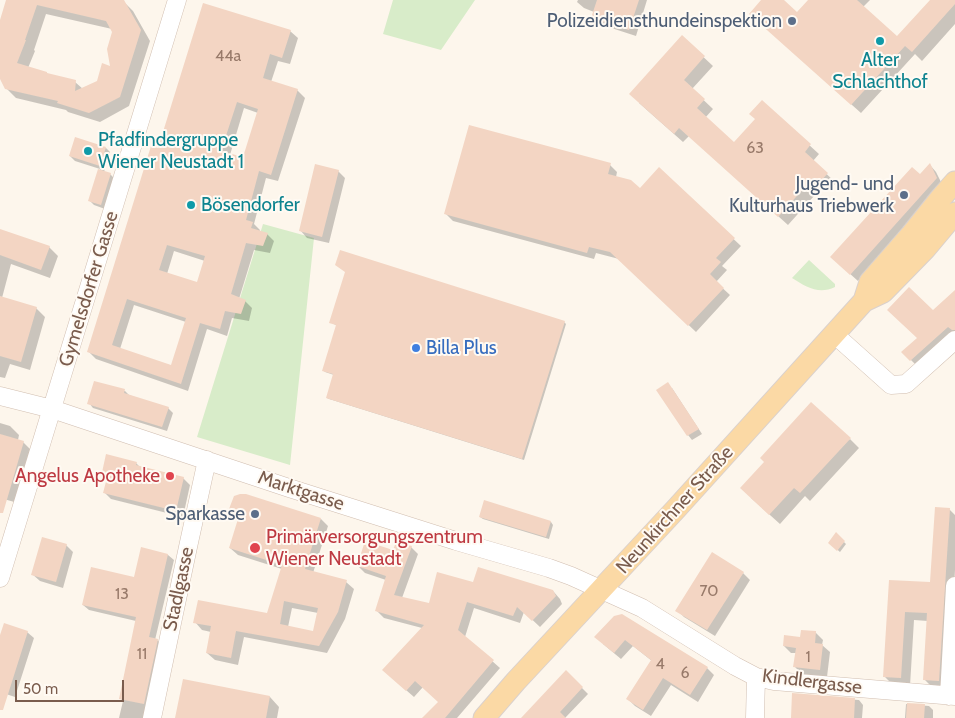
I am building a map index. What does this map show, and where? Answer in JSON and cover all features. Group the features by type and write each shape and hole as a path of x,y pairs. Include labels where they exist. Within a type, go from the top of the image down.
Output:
{"main road":[{"name":"Neunkirchner Straße","path":"864,301 870,282 955,182"},
{"name":"Neunkirchner Straße","path":"484,718 516,681 676,510 864,301 883,292 925,249 955,213"}],"street":[{"name":"Gymelsdorfer Gasse","path":"0,578 177,0"},
{"path":"834,334 891,386 906,384 955,340"},
{"name":"Marktgasse","path":"0,396 52,409 456,541 549,568 601,590"},
{"name":"Stadlgasse","path":"152,718 207,460"},
{"path":"952,696 955,586"},
{"name":"Kindlergasse","path":"601,590 642,608 756,677 774,681 952,696"},
{"path":"755,718 756,677"}],"green space":[{"path":"393,0 475,0 441,50 383,34"},
{"path":"263,224 314,238 290,465 197,437"},
{"path":"809,260 835,284 835,287 824,290 813,289 792,278"}],"building":[{"path":"6,0 124,0 141,30 120,97 89,113 57,103 58,101 5,89 0,79 0,20","holes":["37,5 106,21 112,32 107,49 110,66 102,63 97,81 75,91 76,80 17,63"]},
{"path":"597,0 639,0 629,30 591,18"},
{"path":"761,0 784,0 797,12 808,0 857,0 897,36 930,0 955,0 955,4 912,52 905,46 851,105 749,14"},
{"path":"203,3 291,30 282,58 270,54 263,78 298,89 271,175 259,171 246,220 253,222 251,228 268,233 263,246 246,243 231,294 246,300 241,314 225,311 220,329 200,323 181,384 87,352 151,146 158,148","holes":["237,102 258,109 243,157 221,151","167,245 205,256 197,282 159,270","127,299 186,318 171,365 112,345"]},
{"path":"682,35 705,56 684,80 705,99 697,108 734,142 755,119 749,114 762,100 811,144 805,152 828,173 819,183 813,178 778,217 679,128 674,134 629,94"},
{"path":"469,125 611,163 608,174 631,180 640,188 659,167 735,238 716,258 721,262 710,274 724,288 688,326 610,252 589,247 587,253 444,214"},
{"name":"Pfadfindergruppe Wiener Neustadt 1","path":"75,137 106,147 100,166 69,156"},
{"path":"930,163 937,178 850,275 830,257 912,167 920,174"},
{"path":"315,164 339,170 322,237 299,231"},
{"path":"98,169 111,173 101,205 88,201"},
{"path":"0,229 50,246 41,270 0,255"},
{"name":"Billa Plus","path":"340,250 565,321 522,459 326,398 333,374 322,371 336,325 329,323 345,272 335,265"},
{"path":"909,287 933,310 955,290 955,330 948,327 910,361 901,352 917,338 887,310"},
{"path":"0,296 37,307 21,362 0,356"},
{"path":"94,381 125,389 124,393 169,407 162,427 87,404"},
{"path":"668,382 699,429 687,436 656,390"},
{"path":"811,402 851,438 800,493 794,488 769,515 740,488 764,462 760,458"},
{"path":"0,434 24,441 3,513 0,513"},
{"path":"106,454 137,462 136,465 184,477 176,511 103,493 107,478 101,477"},
{"path":"246,494 321,518 305,569 347,580 338,612 319,646 236,631 231,658 206,653 211,626 193,623 198,600 267,613 282,565 229,548 238,519 229,509 234,496","holes":["284,601 318,608 313,631 280,624"]},
{"path":"484,500 551,521 546,537 479,517"},
{"path":"935,507 950,508 939,681 923,680 927,613 905,612 901,678 883,677 889,580 930,582"},
{"path":"836,532 845,541 837,551 828,543"},
{"path":"42,537 67,544 56,582 31,575"},
{"path":"365,541 393,550 396,542 412,546 394,595 429,603 437,572 473,582 478,567 553,590 556,596 532,621 517,607 513,616 467,602 458,630 494,660 445,718 422,718 438,702 415,681 406,691 382,670 424,625 375,611 386,576 357,566"},
{"path":"141,547 168,554 149,637 158,639 144,704 119,699 136,617 82,605 91,567 134,577"},
{"path":"712,552 744,572 707,630 675,611"},
{"path":"622,614 708,667 690,695 663,678 643,710 626,699 651,660 625,640 614,653 594,637 614,616"},
{"path":"4,623 28,631 3,710 0,710 0,635"},
{"path":"801,630 816,631 815,643 823,644 820,670 793,667 796,648 783,646 784,635 800,637"},
{"path":"566,670 583,687 560,712 566,718 521,718"},
{"path":"183,679 270,696 266,718 175,718"},
{"path":"792,693 855,698 854,718 791,718"},
{"path":"907,703 925,704 924,718 906,718"}],"place":[{"name":"Polizeidiensthundeinspektion","path":"792,21"},
{"name":"Alter Schlachthof","path":"880,41"},
{"name":"Pfadfindergruppe Wiener Neustadt 1","path":"88,151"},
{"name":"Jugend- und Kulturhaus Triebwerk","path":"904,195"},
{"name":"Bösendorfer","path":"191,205"},
{"name":"Billa Plus","path":"416,348"},
{"name":"Angelus Apotheke","path":"170,476"},
{"name":"Sparkasse","path":"255,514"},
{"name":"Primärversorgungszentrum Wiener Neustadt","path":"255,548"}]}
